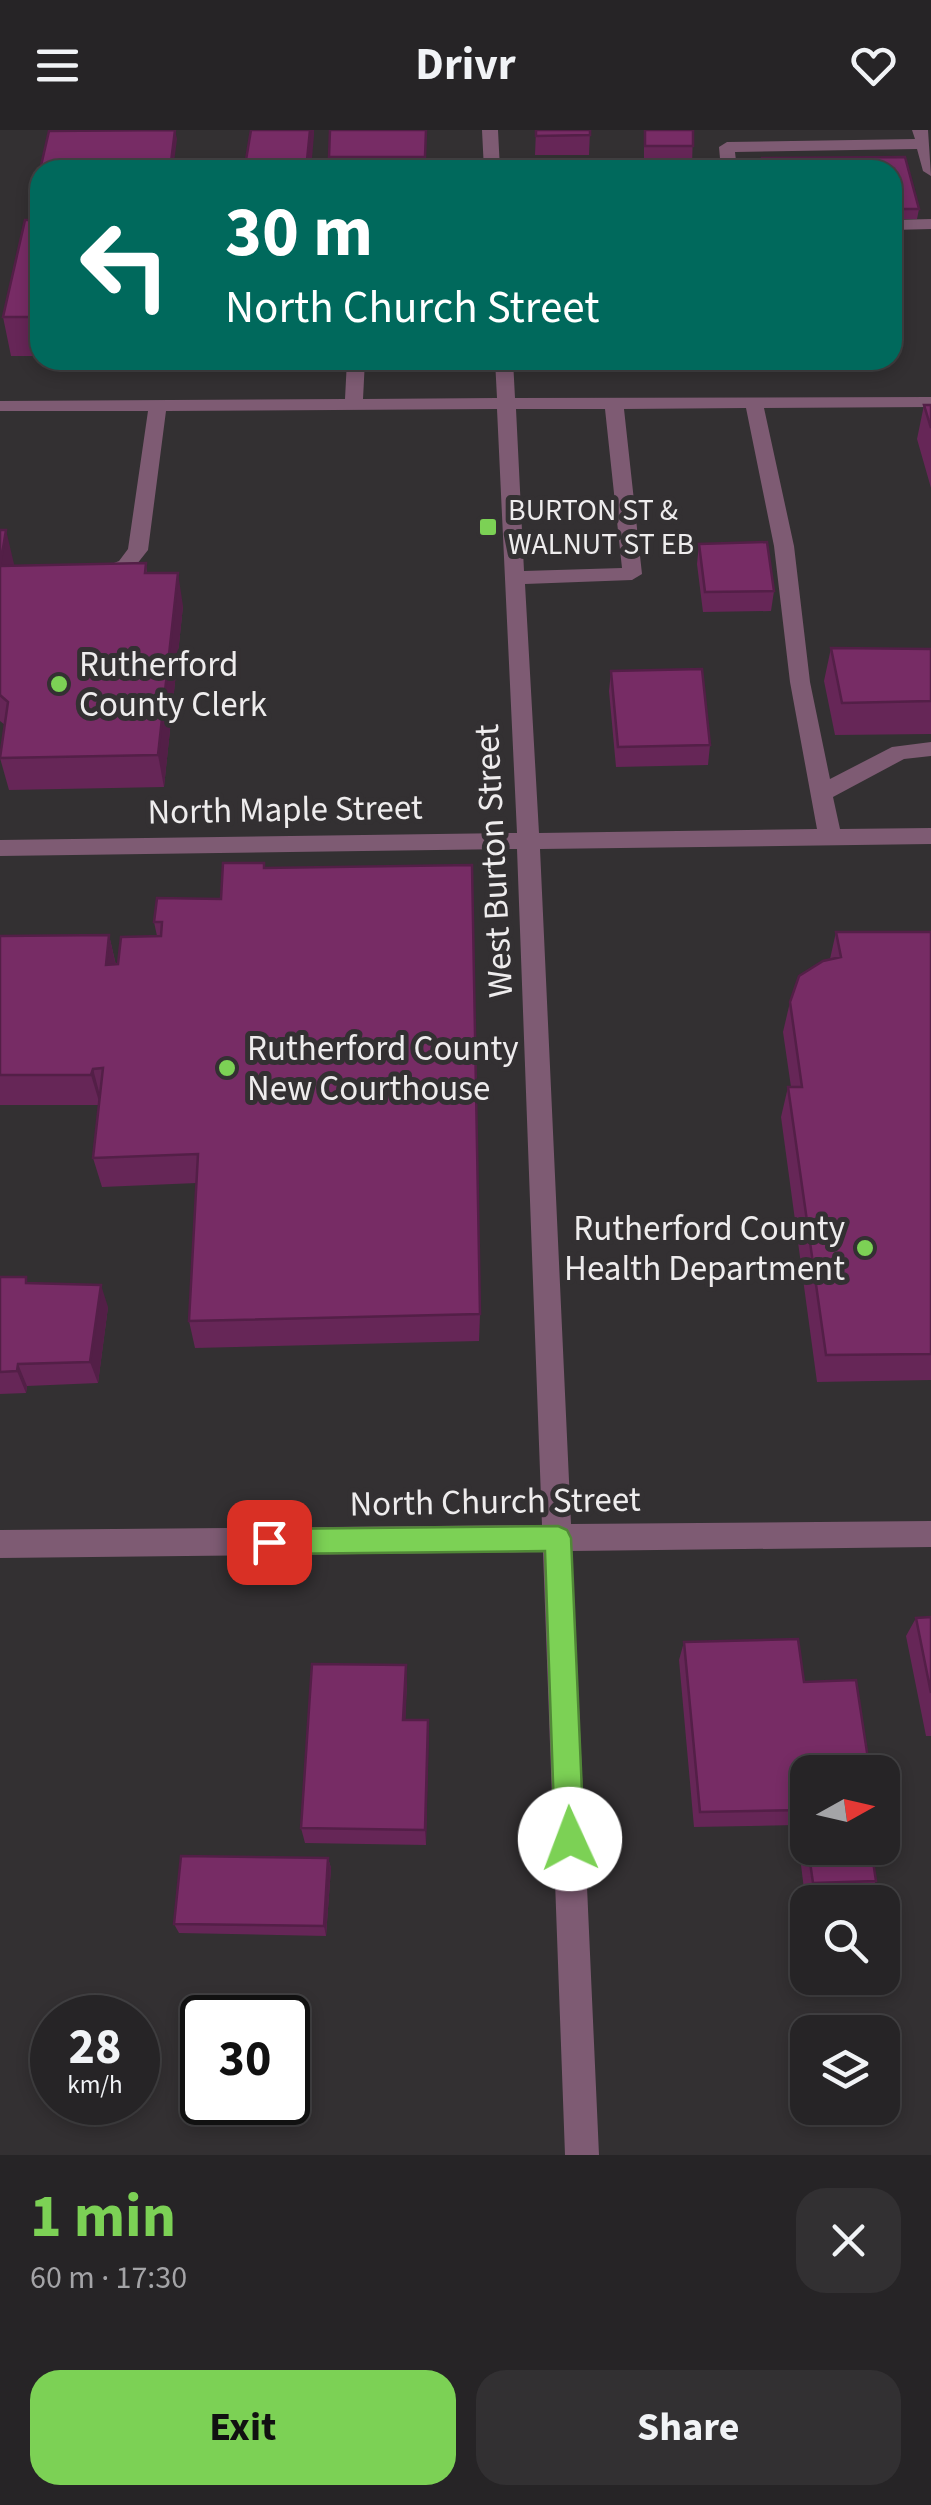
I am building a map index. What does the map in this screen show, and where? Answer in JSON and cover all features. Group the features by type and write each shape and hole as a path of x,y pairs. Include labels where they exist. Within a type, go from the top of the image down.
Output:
{"street":[{"path":"490,130 492,160"},
{"path":"726,138 922,137 931,172"},
{"path":"902,225 931,224"},
{"path":"354,406 356,370"},
{"name":"West Burton Street","path":"504,370 528,841 582,2155"},
{"path":"0,406 931,402"},
{"path":"515,578 632,574 614,404"},
{"path":"754,404 784,546 800,682 830,837"},
{"path":"84,578 101,577 126,565 138,550 158,406"},
{"path":"822,794 900,752 931,749"},
{"name":"North Maple Street","path":"0,848 931,836"},
{"name":"North Church Street","path":"0,1544 931,1534"}],"building":[{"path":"175,130 171,160 42,160 49,131"},
{"path":"251,130 310,130 307,160 246,160"},
{"path":"330,130 426,130 425,157 329,157"},
{"path":"536,130 590,130 590,135 536,136"},
{"path":"645,130 693,130 693,146 645,146"},
{"path":"905,157 919,209 902,209 902,160 762,158"},
{"path":"25,220 30,220 30,317 3,317"},
{"path":"924,405 931,405 931,428"},
{"path":"0,530 6,530 0,566"},
{"path":"767,542 774,591 705,592 699,544"},
{"path":"146,563 145,573 178,573 158,755 0,758 8,702 0,695 0,566"},
{"path":"831,648 931,649 931,701 842,703"},
{"path":"702,669 710,745 618,747 611,671"},
{"path":"223,863 264,863 264,868 472,865 480,1314 189,1321 198,1154 93,1158 103,1068 93,1069 91,1075 0,1075 0,936 109,935 106,965 118,964 121,937 161,936 162,922 154,922 157,898 221,899"},
{"name":"Rutherford County Health Department","path":"836,932 931,932 931,1354 826,1355 788,1087 802,1087 790,1002 799,976 823,961 841,957"},
{"path":"0,1277 26,1277 26,1283 101,1285 90,1362 18,1364 17,1371 0,1372"},
{"path":"931,1617 931,1693 916,1618"},
{"path":"798,1639 804,1682 856,1680 867,1755 790,1755 790,1810 700,1812 684,1642"},
{"path":"312,1664 406,1665 403,1720 428,1720 425,1830 301,1828"},
{"path":"181,1856 328,1858 324,1926 174,1924"},
{"path":"810,1865 874,1865 876,1881 813,1883"}],"place":[{"name":"BURTON ST & WALNUT ST EB","path":"488,527"},
{"name":"Rutherford County Clerk","path":"59,684"},
{"name":"Rutherford County New Courthouse","path":"227,1068"},
{"name":"Rutherford County Health Department","path":"865,1248"}],"route":[{"path":"269,1542 558,1538 570,1839"}]}
